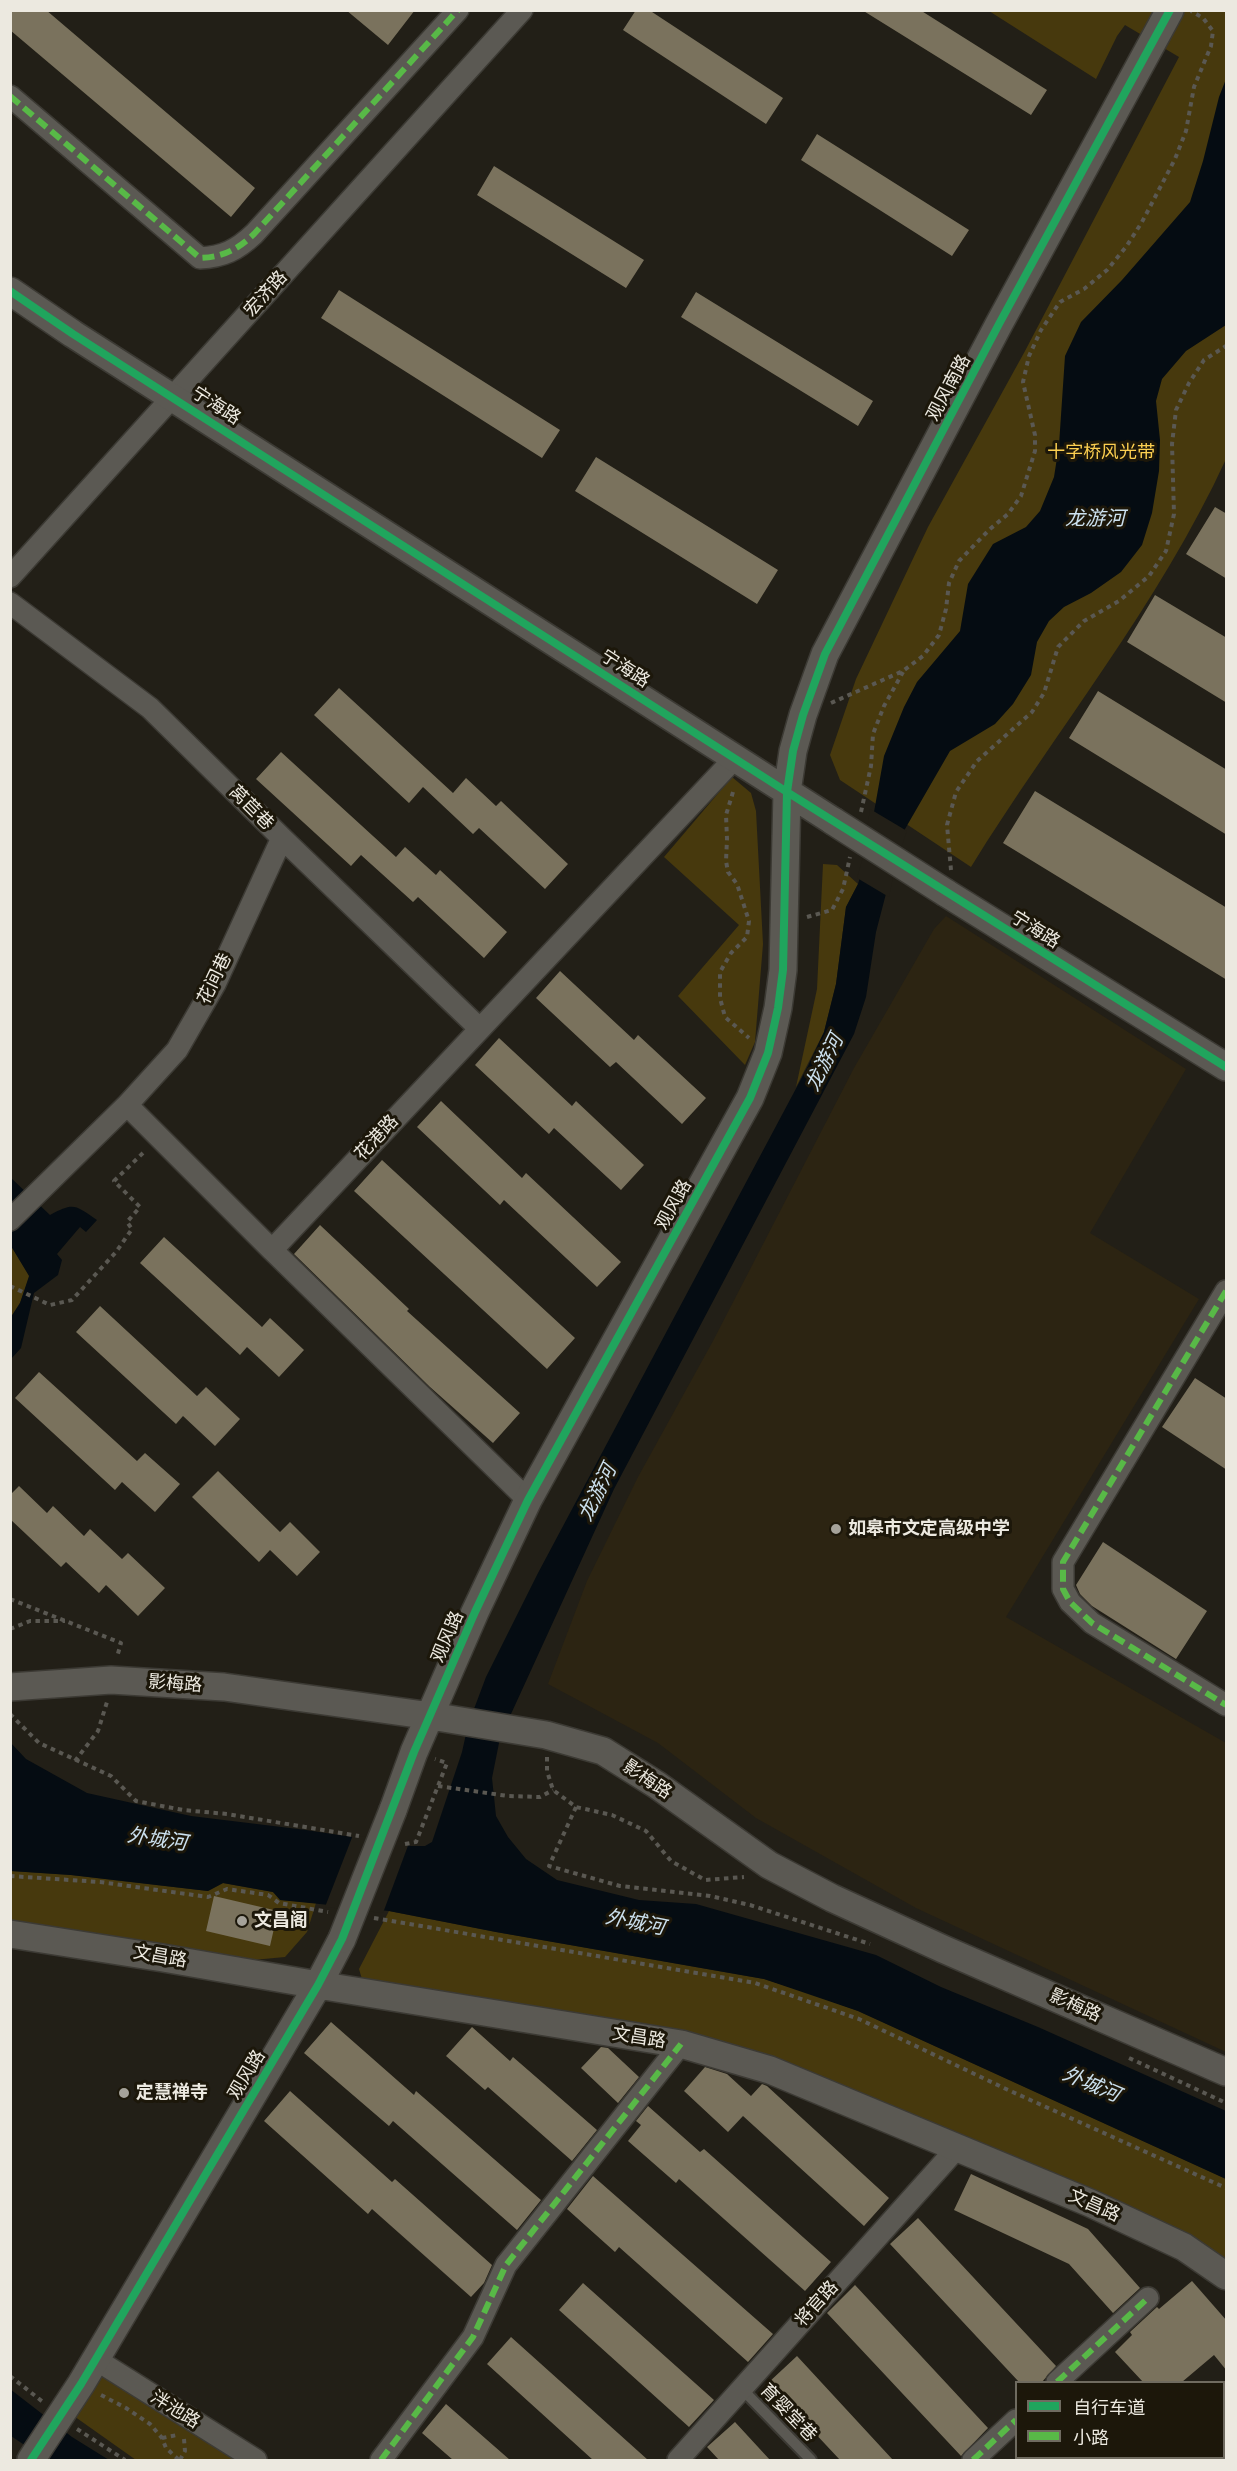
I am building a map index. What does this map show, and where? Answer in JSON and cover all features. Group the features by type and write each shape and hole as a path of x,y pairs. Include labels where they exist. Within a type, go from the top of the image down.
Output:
{"street":[{"path":"10,96 200,258 218,257 238,248 255,234 458,10"},
{"name":"宏济路","path":"10,577 522,10"},
{"name":"观风南路","path":"787,792 793,751 825,654 1170,10"},
{"name":"宁海路","path":"10,291 73,334 787,792 1227,1067"},
{"name":"莴苣巷","path":"10,603 150,708 480,1029"},
{"name":"花港路","path":"272,1250 480,1029 740,761"},
{"name":"观风路","path":"31,2459 81,2384 318,1985 340,1926 393,1810 414,1752 475,1612 528,1500 744,1108 768,1053 778,1008 783,970 787,792"},
{"name":"花间巷","path":"127,1105 177,1050 215,984 282,838"},
{"path":"10,1220 127,1105 528,1500"},
{"path":"1227,1291 1063,1562 1063,1588 1070,1602 1092,1623 1227,1705"},
{"name":"影梅路","path":"16,1687 111,1680 224,1687 431,1716 546,1736 603,1751 657,1785 769,1865 832,1898 943,1949 1227,2072"},
{"name":"文昌路","path":"10,1934 681,2044 770,2070 1090,2204 1184,2247 1227,2276"},
{"path":"381,2460 473,2337 506,2265 681,2044"},
{"name":"将官路","path":"678,2460 957,2148"},
{"path":"1058,2381 1148,2298"},
{"name":"泮池路","path":"95,2359 256,2460"},
{"path":"973,2460 1015,2422"}],"lane":[{"name":"育婴堂巷","path":"742,2389 811,2460"}],"path":[{"path":"803,715 903,671 923,656 939,635 946,609 949,583 959,561 1008,514 1021,496 1035,451 1035,435 1023,382 1029,356 1041,330 1060,302 1100,277 1126,247 1175,159 1188,121 1194,87 1211,46 1213,31 1203,18 1189,10"},
{"path":"950,895 946,825 956,792 977,761 1032,712 1044,693 1059,647 1084,621 1119,601 1149,576 1166,551 1174,514 1172,444 1176,410 1189,383 1204,360 1227,346"},
{"path":"740,761 726,815 728,839 726,861 728,872 737,884 749,921 747,938 731,953 720,972 720,998 725,1017 768,1053"},
{"path":"10,1286 50,1305 72,1300 116,1252 132,1229 127,1222 140,1207 114,1181 159,1138"},
{"path":"10,1599 121,1643 98,1731 75,1761"},
{"path":"10,1629 30,1621 68,1621"},
{"path":"10,1714 39,1743 111,1776 136,1801 364,1837"},
{"path":"546,1736 547,1771 553,1790 576,1807 612,1815 646,1831 672,1861 705,1880 744,1877 769,1865"},
{"path":"398,1842 410,1844 416,1842 447,1763 414,1752"},
{"path":"438,1786 508,1796 540,1797 553,1790"},
{"path":"576,1807 549,1866 620,1886 710,1896 750,1905 876,1946"},
{"path":"10,1876 100,1882 208,1897 227,1889 268,1895 279,1903 340,1926"},
{"path":"369,1917 756,1983 859,2019 1006,2089 1227,2188"},
{"path":"1122,2055 1227,2103"},
{"path":"81,2384 126,2408 150,2424 162,2438 166,2448 179,2460"},
{"path":"162,2438 180,2433"}],"shaded area":[{"name":"如皋市文定高级中学","path":"946,916 1186,1069 1090,1233 1199,1299 1006,1617 1226,1743 1226,2052 916,1908 756,1818 658,1743 548,1684 587,1581 638,1477 713,1341 854,1068 934,929"}],"green space":[{"name":"十字桥风光带","path":"989,11 1226,11 1226,459 1170,565 1105,667 1003,816 971,867 840,780 830,755 856,679 928,527 1025,351 1179,57 1125,25 1117,36 1096,79"},
{"path":"732,777 751,793 756,811 763,944 755,1042 745,1065 678,996 739,925 664,857"},
{"path":"823,864 837,865 858,884 846,907 836,984 824,1032 796,1087 817,989"},
{"path":"11,1246 30,1276 20,1303 11,1317"},
{"path":"11,1871 71,1875 208,1891 223,1883 273,1892 281,1900 316,1903 307,1932 285,1957 253,1960 11,1926"},
{"path":"389,1911 764,1979 858,2011 1226,2179 1226,2260 704,2039 364,1986 359,1969"},
{"path":"105,2368 249,2460 136,2460 71,2414"}],"water":[{"path":"1226,79 1226,325 1186,351 1162,379 1156,401 1160,440 1159,471 1152,513 1142,545 1121,572 1091,593 1064,607 1049,621 1037,642 1031,675 1013,704 995,724 950,751 901,836 876,932 866,997 854,1034 614,1489 500,1738 492,1778 496,1816 508,1837 526,1859 557,1880 639,1900 696,1904 876,1955 941,1987 1038,2027 1226,2111 1226,2179 858,2011 764,1979 389,1911 280,1900 273,1892 223,1883 208,1891 71,1875 11,1871 10,1742 26,1759 87,1793 191,1816 411,1846 425,1846 432,1842 462,1752 468,1725 486,1677 538,1573 824,1032 836,984 846,907 858,884 866,857 884,756 904,707 917,682 960,631 968,584 993,544 1026,527 1040,511 1054,477 1059,445 1065,356 1081,322 1122,280 1190,202"},
{"path":"10,1177 50,1215 64,1208 74,1207 97,1220 86,1232 80,1227 57,1254 62,1260 58,1275 34,1293 21,1348 11,1359 11,1317 20,1303 29,1276 11,1246"},
{"path":"10,2389 72,2437 109,2460 47,2460 11,2436"}],"pier":[{"path":"870,809 907,831 896,862 889,897 857,878 863,857"},
{"path":"353,1835 409,1843 383,1913 325,1907"}],"building":[{"path":"10,10 46,10 255,188 231,217 10,30"},
{"path":"346,10 415,10 388,45"},
{"path":"636,10 649,10 783,98 766,124 623,30"},
{"path":"862,10 920,10 1047,90 1031,115"},
{"path":"817,134 969,230 952,256 801,160"},
{"path":"494,166 644,260 626,288 477,195"},
{"path":"339,290 560,430 542,458 321,318"},
{"path":"696,292 873,401 858,426 681,317"},
{"path":"596,457 778,570 757,604 575,491"},
{"path":"1215,507 1227,514 1227,579 1186,554"},
{"path":"1155,595 1227,638 1227,703 1127,642"},
{"path":"339,688 453,793 466,778 496,806 501,801 568,864 545,889 479,828 473,834 423,787 409,803 314,715"},
{"path":"1098,691 1227,770 1227,835 1069,738"},
{"path":"281,752 396,857 405,847 436,875 440,870 507,932 484,958 418,897 413,902 361,855 351,866 256,779"},
{"path":"1035,791 1227,908 1227,980 1003,843"},
{"path":"560,971 634,1040 638,1035 706,1098 682,1124 616,1062 610,1067 536,998"},
{"path":"499,1038 572,1106 576,1101 644,1165 621,1190 554,1128 549,1134 475,1065"},
{"path":"441,1101 522,1178 526,1173 621,1262 597,1287 504,1200 500,1205 417,1127"},
{"path":"382,1160 575,1338 547,1369 354,1191"},
{"path":"320,1225 409,1309 407,1311 520,1413 493,1443 430,1387 294,1254"},
{"path":"164,1237 262,1327 270,1318 304,1350 279,1377 247,1347 240,1355 140,1263"},
{"path":"100,1306 197,1396 206,1387 240,1419 215,1446 183,1416 176,1424 76,1332"},
{"path":"39,1372 137,1461 145,1453 180,1484 155,1512 122,1482 115,1490 15,1398"},
{"path":"1195,1378 1227,1399 1227,1470 1162,1427"},
{"path":"218,1471 280,1532 290,1522 320,1552 297,1576 270,1550 259,1562 192,1497"},
{"path":"19,1486 47,1513 53,1506 84,1536 90,1529 122,1559 128,1553 165,1588 138,1616 106,1585 99,1593 66,1562 61,1567 10,1519 10,1495"},
{"path":"1103,1542 1207,1611 1176,1659 1092,1606 1080,1594 1076,1585"},
{"name":"文昌阁","path":"214,1896 278,1911 270,1946 206,1931"},
{"path":"331,2022 414,2095 416,2091 541,2200 517,2230 393,2121 389,2126 304,2053"},
{"path":"472,2027 510,2061 513,2057 597,2130 572,2161 488,2087 485,2090 446,2056"},
{"path":"601,2047 608,2048 639,2077 618,2103 581,2068"},
{"path":"705,2067 727,2074 751,2096 762,2084 767,2086 889,2198 864,2226 743,2116 728,2132 684,2091"},
{"path":"290,2091 392,2182 395,2179 492,2265 484,2283 471,2297 372,2209 368,2214 264,2121"},
{"path":"648,2106 700,2152 704,2149 831,2262 805,2291 679,2179 676,2183 628,2141 641,2125 636,2121"},
{"path":"971,2174 1088,2229 1140,2288 1113,2313 1069,2264 954,2210"},
{"path":"593,2176 773,2334 748,2362 619,2247 615,2252 567,2209"},
{"path":"918,2218 1056,2366 1043,2381 1018,2381 890,2244"},
{"path":"1192,2281 1227,2321 1227,2371 1214,2355 1183,2381 1142,2381 1115,2352 1132,2335 1130,2332 1157,2307 1159,2309"},
{"path":"583,2283 714,2400 689,2427 559,2310"},
{"path":"855,2285 988,2428 961,2456 827,2313"},
{"path":"511,2337 648,2460 593,2460 487,2364"},
{"path":"797,2356 893,2460 840,2460 768,2383"},
{"path":"446,2404 510,2460 453,2460 422,2433"},
{"path":"735,2422 770,2460 719,2460 707,2447"}],"marked path":[{"path":"10,96 200,258 216,256 236,248 254,234 458,10"},
{"path":"1226,1291 1063,1562 1063,1589 1070,1602 1092,1623 1226,1705"},
{"path":"381,2460 473,2337 506,2265 681,2044"},
{"path":"1058,2381 1148,2298"},
{"path":"973,2460 1015,2421"}],"cycle path":[{"path":"31,2460 81,2384 318,1985 342,1939 414,1752 475,1612 528,1500 750,1098 768,1053 778,1008 783,970 787,792 793,751 825,654 999,324 1170,10"},
{"path":"10,291 73,334 787,792 1226,1067"}],"place":[{"name":"如皋市文定高级中学","path":"836,1529"},
{"name":"文昌阁","path":"242,1921"},
{"name":"定慧禅寺","path":"124,2093"}],"water label":[{"name":"龙游河","path":"1095,519"},
{"name":"龙游河","path":"825,1063"},
{"name":"龙游河","path":"598,1493"},
{"name":"外城河","path":"157,1840"},
{"name":"外城河","path":"635,1923"},
{"name":"外城河","path":"1091,2085"}]}
